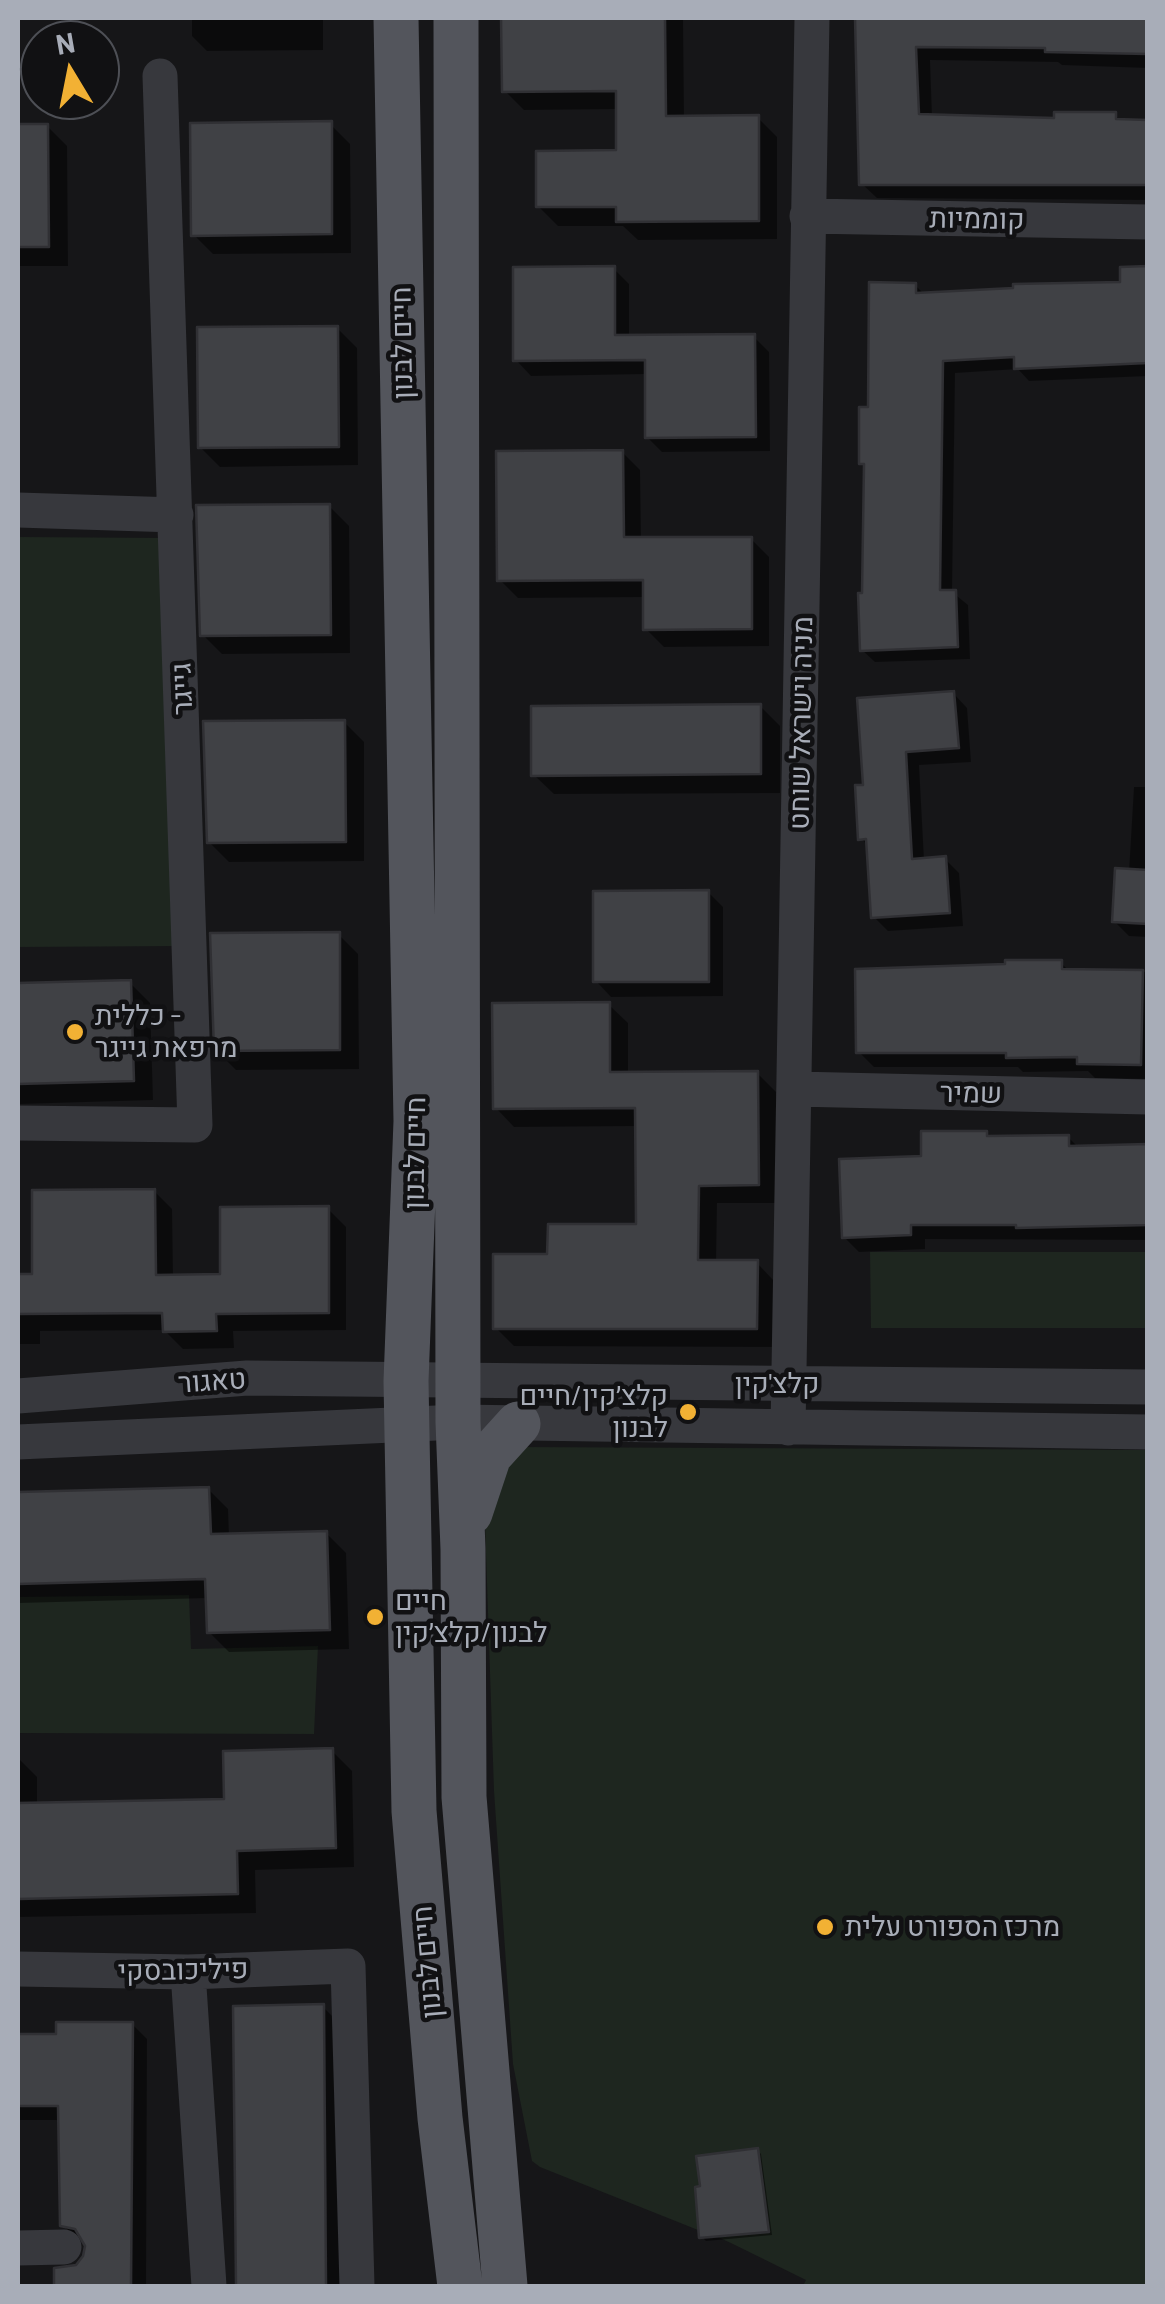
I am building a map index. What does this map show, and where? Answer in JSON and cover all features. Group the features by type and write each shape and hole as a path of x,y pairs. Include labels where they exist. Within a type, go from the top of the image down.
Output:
{"main road":[{"name":"חיים לבנון","path":"396,18 416,1122 406,1402 414,1811 440,2118 460,2286"},
{"name":"חיים לבנון","path":"456,18 459,1401 464,1797 506,2286"},
{"path":"463,1549 478,1482 489,1456 518,1424"}],"street":[{"name":"מניה וישראל שוחט","path":"788,1428 812,18"},
{"name":"גייגר","path":"18,1123 195,1124 160,76"},
{"name":"קוממיות","path":"807,216 1148,222"},
{"path":"18,510 176,515"},
{"name":"שמיר","path":"795,1089 1148,1097"},
{"name":"טאגור","path":"18,1396 247,1378 406,1402"},
{"name":"קלצ'קין","path":"406,1402 788,1384 1148,1387"},
{"name":"קלצ'קין","path":"459,1401 518,1424 1148,1432"},
{"name":"טאגור","path":"18,1442 406,1402"},
{"name":"פיליכובסקי","path":"18,1970 188,1972 348,1966 356,2286"},
{"path":"188,1972 208,2286"},
{"path":"18,2248 64,2247"}],"shaded area":[{"path":"18,537 168,538 182,946 18,947"},
{"path":"870,1252 1147,1252 1147,1328 871,1328"},
{"name":"מרכז הספורט עלית","path":"515,1447 1147,1450 1147,2286 803,2286 806,2280 718,2237 699,2238 698,2230 532,2161 513,2064 494,1791 485,1523"},
{"path":"189,1595 191,1649 318,1646 314,1734 18,1733 18,1597"}],"building":[{"path":"501,18 665,18 666,116 759,115 759,221 616,222 616,207 536,207 536,151 616,150 616,91 502,92"},
{"path":"855,18 1148,18 1148,54 916,47 919,114 1054,118 1054,112 1116,112 1116,119 1148,120 1148,185 859,185"},
{"path":"332,121 332,234 191,236 190,123"},
{"path":"18,124 48,124 49,247 18,247"},
{"path":"615,266 615,335 755,334 756,437 645,438 645,360 513,361 513,267"},
{"path":"1148,266 1148,363 1014,369 1014,357 943,361 940,590 956,590 958,647 860,651 858,593 862,593 864,464 859,464 859,407 868,407 869,282 916,283 916,293 1013,288 1013,284 1120,282 1120,267"},
{"path":"338,326 339,447 198,448 197,327"},
{"path":"623,450 624,537 752,537 752,629 643,630 643,580 497,581 496,451"},
{"path":"330,504 331,635 200,636 196,505"},
{"path":"954,691 959,748 906,752 912,859 946,856 950,913 871,918 866,839 858,840 855,785 863,785 857,698"},
{"path":"761,704 761,774 531,776 531,706"},
{"path":"345,720 346,842 207,843 203,721"},
{"path":"1115,868 1148,870 1148,924 1112,922"},
{"path":"709,890 709,982 593,982 593,891"},
{"path":"340,932 340,1050 214,1051 210,933"},
{"path":"1005,960 1062,960 1062,969 1143,970 1141,1065 1077,1064 1077,1057 1006,1058 1006,1053 856,1053 855,969 1005,964"},
{"name":"כללית - מרפאת גייגר","path":"131,980 134,1081 18,1084 18,983"},
{"path":"610,1002 610,1072 758,1071 759,1185 699,1186 698,1260 758,1260 757,1329 493,1329 493,1254 547,1254 548,1224 636,1224 635,1108 493,1109 492,1003"},
{"path":"921,1131 987,1131 987,1136 1069,1135 1069,1146 1147,1144 1148,1225 911,1225 911,1235 842,1238 839,1159 921,1156"},
{"path":"155,1189 156,1275 220,1274 220,1207 329,1206 329,1313 216,1314 217,1331 163,1332 162,1313 18,1314 18,1274 32,1274 32,1190"},
{"path":"209,1487 211,1534 327,1531 330,1630 207,1633 205,1579 18,1584 18,1492"},
{"path":"333,1748 336,1848 237,1851 238,1894 18,1899 18,1803 224,1799 223,1751"},
{"path":"324,2004 326,2286 236,2286 233,2006"},
{"path":"56,2022 133,2022 131,2286 54,2286 54,2268 76,2265 85,2246 75,2229 60,2226 58,2106 18,2106 18,2034 56,2034"},
{"path":"758,2148 769,2232 699,2238 696,2156"}],"place":[{"name":"כללית - מרפאת גייגר","path":"75,1032"},
{"name":"קלצ׳קין/חיים לבנון","path":"688,1412"},
{"name":"חיים לבנון/קלצ׳קין","path":"375,1617"},
{"name":"מרכז הספורט עלית","path":"825,1927"}]}
